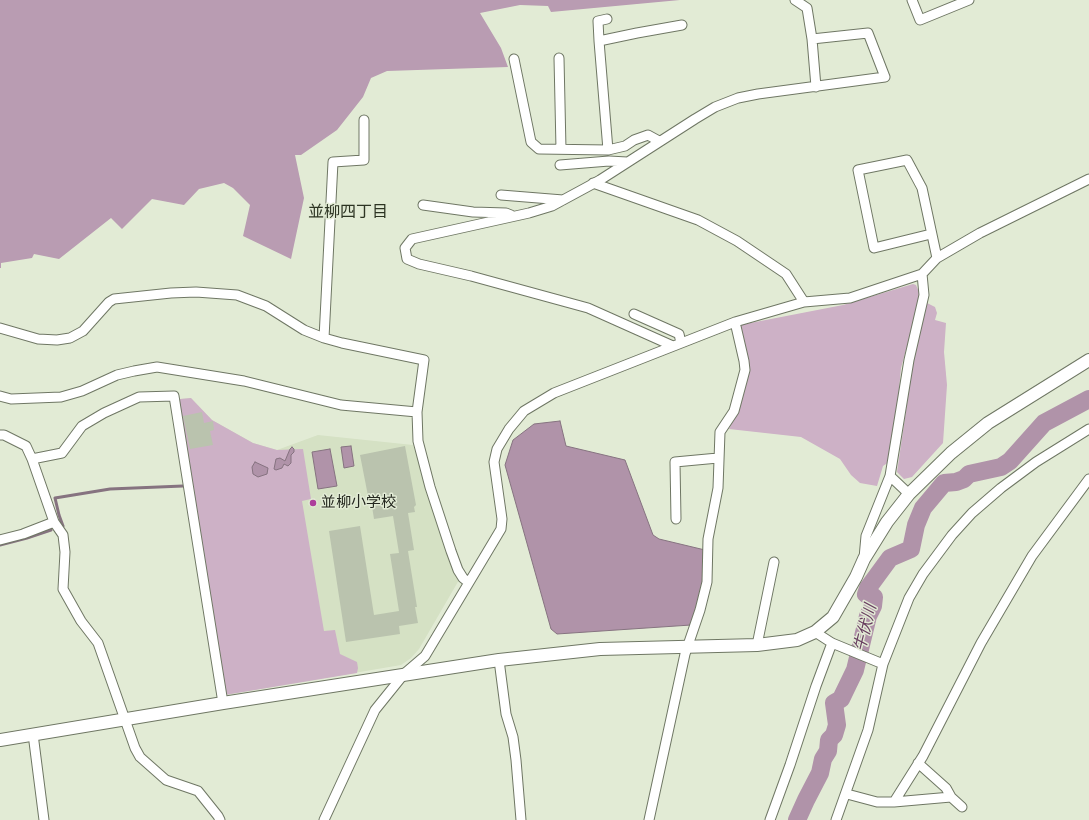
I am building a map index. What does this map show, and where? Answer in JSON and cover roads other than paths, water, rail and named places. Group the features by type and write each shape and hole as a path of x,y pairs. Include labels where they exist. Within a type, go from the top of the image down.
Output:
{"street":[{"path":"795,0 807,8 812,39 816,87"},
{"path":"912,0 920,20 969,0"},
{"path":"607,19 598,21 608,150"},
{"path":"599,41 638,32 682,25"},
{"path":"677,345 588,308 471,276 419,264 407,259 405,248 412,239 552,206 593,183 715,107 738,98 885,77 868,33 812,39"},
{"path":"559,58 561,149"},
{"path":"514,59 531,142 539,149 608,150 625,146 634,140 648,135 659,141"},
{"path":"324,338 333,162 364,160 364,120"},
{"path":"931,234 874,248 858,170 907,160 922,188 937,258"},
{"path":"560,165 609,161 627,162"},
{"path":"324,820 375,710 404,674 424,656 501,529 502,519 494,462 497,449 509,429 524,411 554,393 735,322 804,302 850,298 922,274 937,258 980,233 1089,179"},
{"path":"593,183 698,220 737,241 786,274 804,302"},
{"path":"501,195 563,200"},
{"path":"423,205 473,212 506,213 514,216"},
{"path":"864,560 866,536 890,476 909,360 924,295 922,274"},
{"path":"0,328 38,339 57,340 70,338 83,331 114,298 171,292 237,295 266,306 304,330 324,338 424,360 417,412 418,441 430,487 458,570 463,578 468,582"},
{"path":"634,314 679,334 677,345"},
{"path":"649,820 671,710 686,647 700,610 707,582 708,539 718,488 720,432 734,411 745,370 735,322"},
{"path":"0,740 498,660 600,649 757,645 797,640 816,632 833,617 864,560 887,522 909,494 951,453 988,423 1089,360"},
{"path":"0,396 11,399 18,397 61,397 82,391 117,375 157,367 244,381 341,405 417,412"},
{"path":"32,459 62,453 82,426 104,413 139,398 174,396 223,703"},
{"path":"836,820 868,730 881,663 909,598 923,574 952,535 972,513 1001,488 1036,462 1089,429"},
{"path":"0,435 4,435 26,446 32,459 54,522 63,535 65,552 63,589 81,621 98,643 135,748 140,758 166,780 198,791 220,820"},
{"path":"676,519 675,462 718,458"},
{"path":"890,476 909,494"},
{"path":"894,802 918,763 981,643 1032,556 1089,479"},
{"path":"0,540 23,534 54,522"},
{"path":"757,645 774,562"},
{"path":"816,632 835,644 881,663"},
{"path":"770,820 835,644"},
{"path":"498,660 506,714 513,737 521,820"},
{"path":"33,734 44,820"},
{"path":"918,763 946,788 951,796 962,807"},
{"path":"846,794 877,802 894,802 951,796"}],"waterway":[{"name":"牛伏川","path":"797,820 820,773 823,759 828,751 829,740 834,735 837,725 834,703 841,699 855,670 868,616 873,606 874,597 870,597 866,594 868,588 890,558 911,549 916,525 923,508 944,483 956,482 964,479 969,474 1001,467 1010,461 1044,423 1089,399"},
{"path":"63,526 55,498 110,489 183,486"},
{"path":"0,545 51,530"}],"place":[{"name":"並柳小学校","path":"313,503"}],"district":[{"name":"並柳四丁目","path":"348,213"}]}
